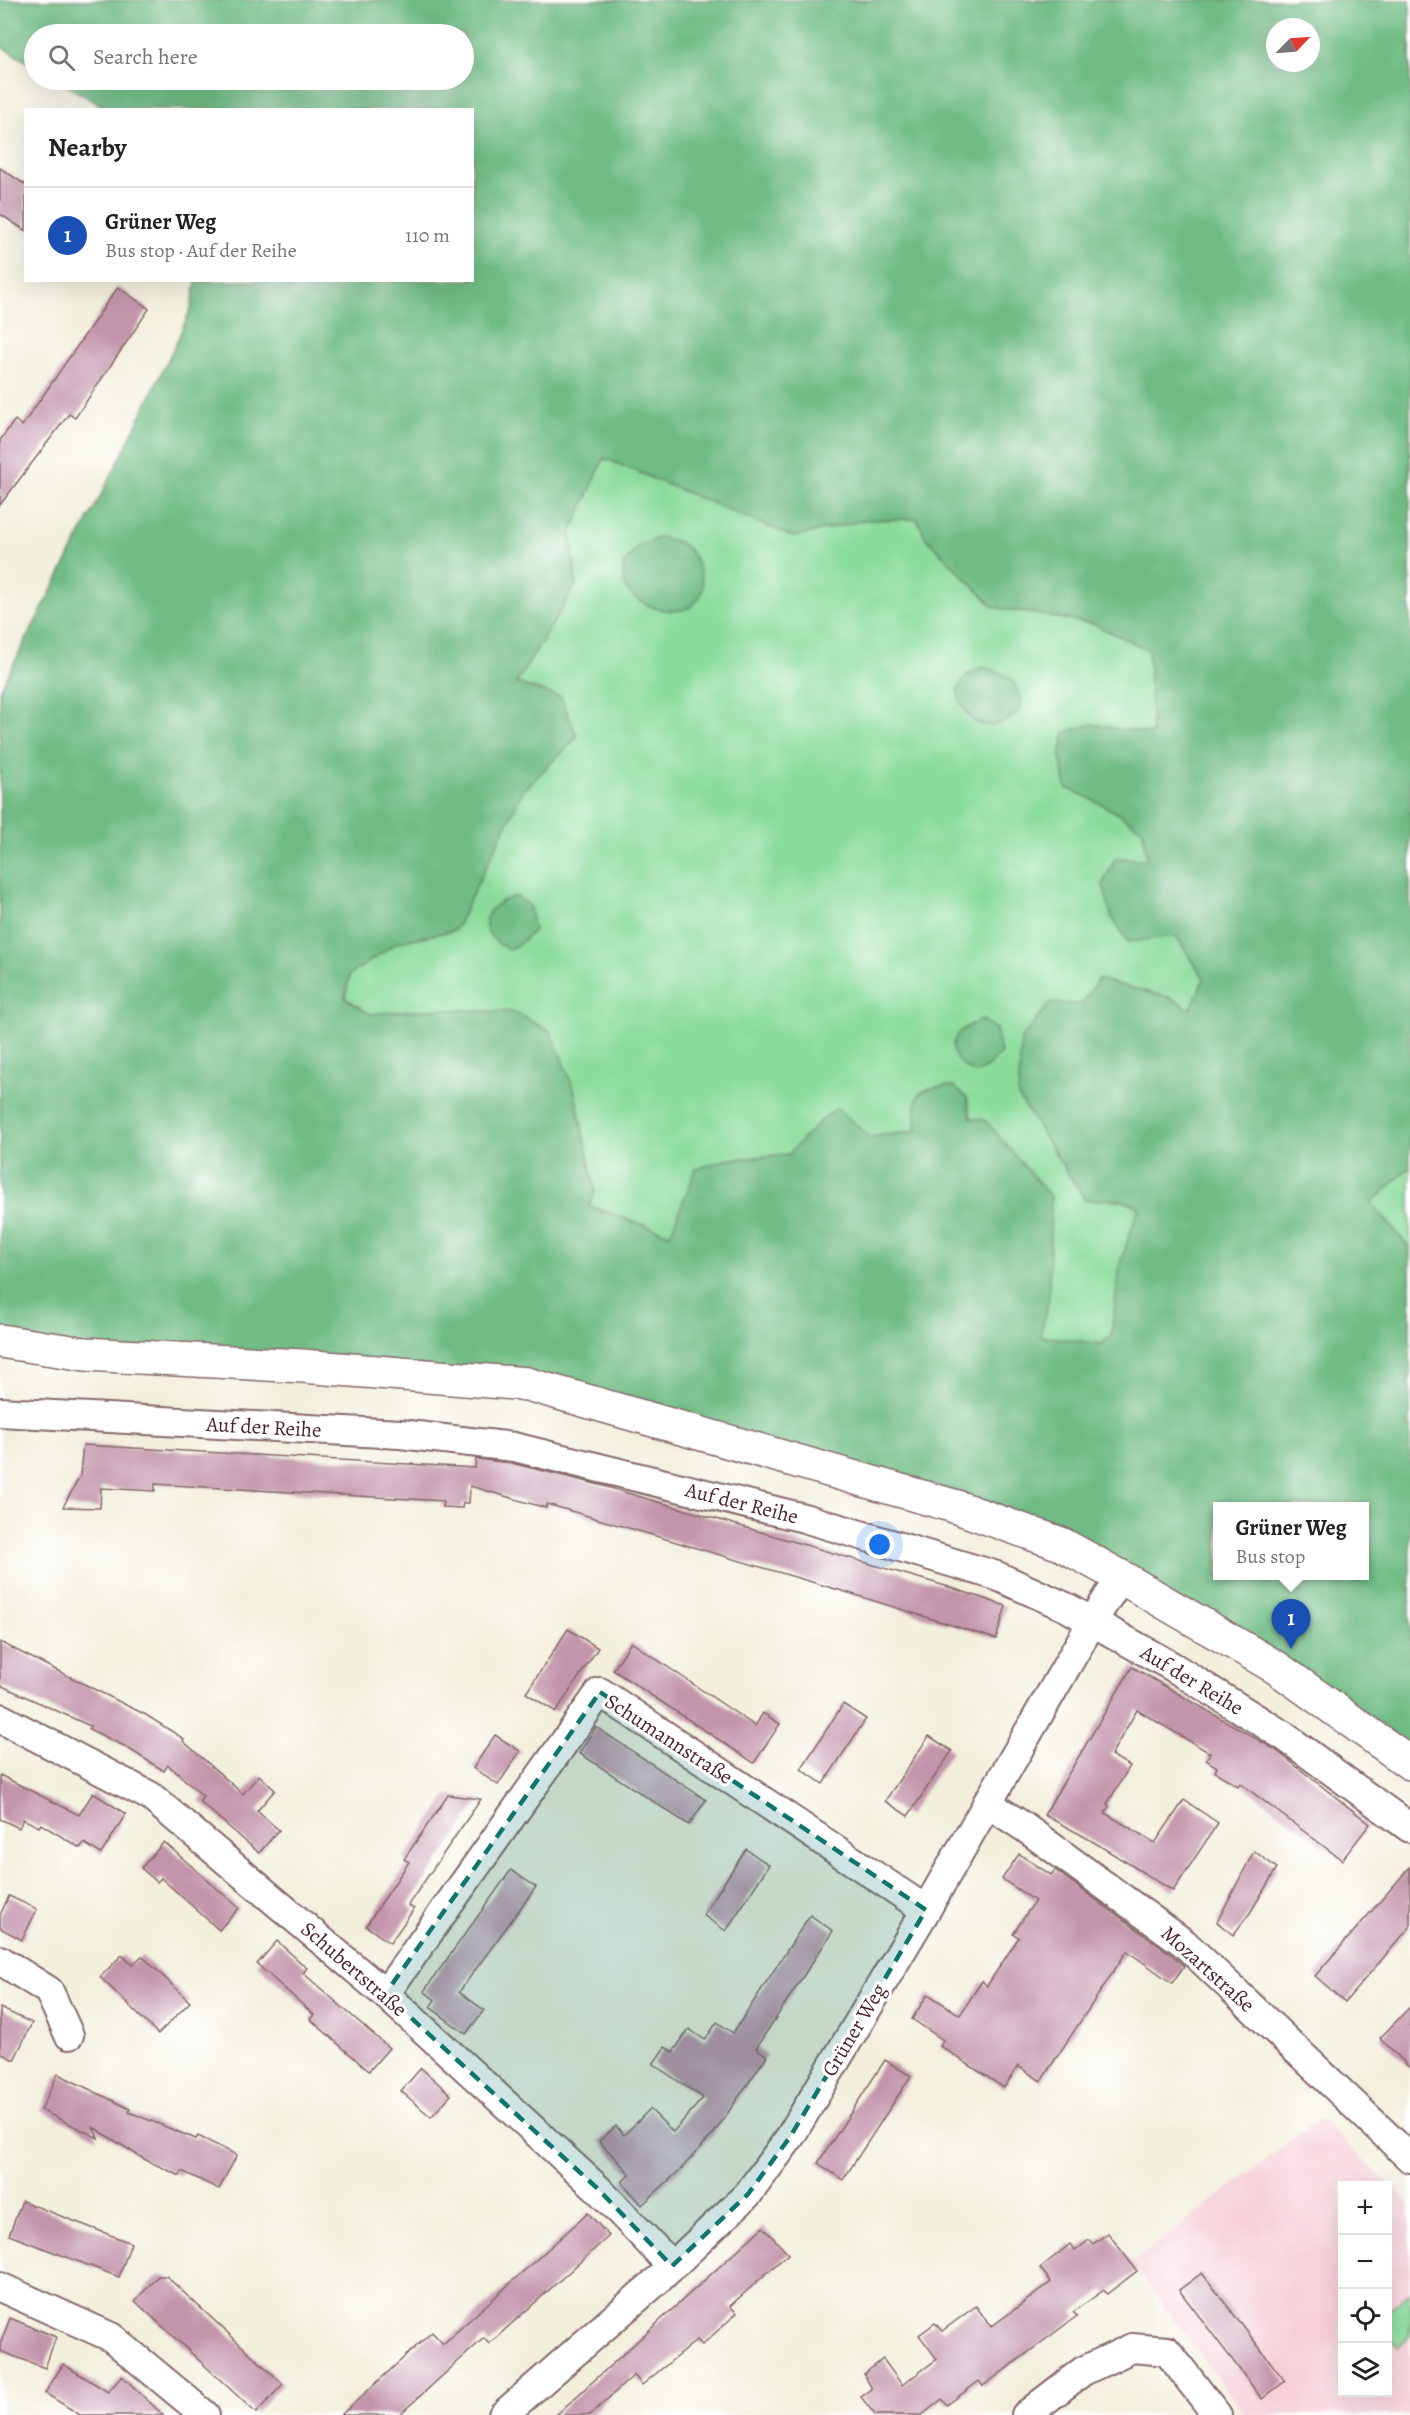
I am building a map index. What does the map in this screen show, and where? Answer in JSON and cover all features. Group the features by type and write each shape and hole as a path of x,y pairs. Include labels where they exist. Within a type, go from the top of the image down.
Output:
{"main road":[{"path":"0,1341 85,1354 302,1366 527,1384 954,1506 1061,1544 1121,1577 1278,1668 1410,1763"}],"street":[{"name":"Auf der Reihe","path":"0,1412 400,1434 514,1447 804,1518 997,1576 1060,1604 1173,1667 1284,1736 1410,1828"},
{"name":"Grüner Weg","path":"503,2415 672,2266 748,2194 789,2137 926,1910 1092,1622 1121,1577"},
{"name":"Schumannstraße","path":"384,1994 600,1692 926,1910"},
{"name":"Schubertstraße","path":"0,1718 150,1796 384,1994 597,2188 672,2266"},
{"name":"Mozartstraße","path":"987,1803 1024,1827 1184,1943 1410,2158"},
{"path":"0,1960 49,1991 69,2035"},
{"path":"0,2287 111,2337 205,2415"},
{"path":"1026,2415 1083,2371 1132,2348 1167,2351 1217,2415"}],"highlighted area":[{"path":"600,1692 926,1910 790,2137 748,2194 672,2266 597,2188 385,1994"}],"shaded area":[{"path":"1320,2118 1385,2181 1338,2181 1338,2397 1392,2397 1392,2188 1410,2205 1410,2415 1245,2415 1132,2263"}],"green space":[{"path":"0,0 1410,0 1410,1167 1371,1203 1410,1248 1410,1757 1066,1540 633,1408 0,1340 0,690 114,470 178,339 191,308 196,282 474,282 474,108 105,108 74,90 474,90 474,24 24,24 24,60 0,46","holes":["604,458 793,537 865,520 917,519 926,538 994,607 1094,624 1148,650 1152,734 1092,724 1065,732 1060,755 1066,788 1106,807 1143,830 1147,859 1115,858 1103,884 1111,916 1128,942 1176,936 1204,978 1191,1009 1168,997 1098,979 1082,1004 1050,1003 1021,1039 1018,1096 1085,1200 1121,1200 1139,1207 1120,1264 1111,1336 1101,1344 1040,1336 1049,1298 1051,1197 985,1120 971,1118 967,1098 953,1086 930,1088 919,1095 916,1108 917,1131 870,1137 837,1108 821,1120 789,1154 725,1160 696,1169 670,1234 589,1206 595,1191 575,1092 551,1032 515,1012 436,1009 370,1014 345,998 350,975 398,942 455,930 523,791 577,737 561,697 516,683 576,585 571,533"]},
{"path":"604,458 793,537 865,520 917,519 926,538 994,607 1094,624 1149,650 1152,734 1092,724 1067,788 1106,807 1143,830 1147,859 1176,936 1204,978 1191,1009 1168,997 1082,1004 1018,1096 1085,1199 1121,1200 1139,1207 1120,1264 1111,1336 1101,1344 1040,1336 1049,1298 971,1118 967,1098 914,1113 917,1131 870,1137 821,1120 789,1154 725,1160 670,1234 589,1206 595,1191 575,1093 436,1009 370,1014 345,998 349,975 398,942 455,930 523,791 577,737 561,697 515,684 576,585 571,533"},
{"path":"660,537 682,544 697,562 702,587 697,601 690,607 670,611 659,609 639,600 625,587 623,564 638,546"},
{"path":"983,667 1007,676 1012,680 1018,692 1021,710 1000,724 990,726 974,721 967,714 957,691 965,676"},
{"path":"516,896 529,905 534,930 522,942 509,950 490,936 486,928 486,920 495,906"},
{"path":"983,1020 996,1029 1001,1053 989,1066 976,1073 957,1060 953,1052 953,1044 962,1030"},
{"path":"1410,1167 1410,1248 1371,1203"},
{"path":"1410,2292 1410,2337 1398,2347 1392,2340 1392,2307"}],"building":[{"path":"0,168 24,184 24,230 0,214"},
{"path":"118,287 149,309 75,418 69,414 0,505 0,440 15,420 22,426"},
{"path":"83,1445 475,1468 476,1459 511,1463 600,1485 949,1587 1006,1606 996,1639 547,1504 546,1508 470,1486 469,1503 463,1503 462,1508 442,1507 443,1501 155,1484 155,1491 101,1488 100,1508 63,1507 80,1476"},
{"path":"568,1629 598,1648 556,1712 526,1693"},
{"path":"0,1642 146,1715 184,1739 183,1741 243,1794 259,1775 275,1790 257,1811 279,1830 259,1853 199,1801 203,1796 168,1765 164,1771 126,1747 89,1729 90,1726 0,1685"},
{"path":"631,1642 755,1726 763,1713 780,1724 754,1763 613,1670"},
{"path":"1132,1667 1274,1749 1370,1824 1342,1860 1240,1783 1238,1786 1215,1772 1217,1767 1206,1760 1210,1753 1137,1710 1111,1755 1130,1766 1107,1804 1109,1806 1105,1813 1155,1843 1184,1800 1218,1823 1173,1891 1087,1838 1044,1815"},
{"path":"843,1704 866,1719 823,1784 801,1769"},
{"path":"596,1727 706,1800 689,1825 579,1753"},
{"path":"495,1735 520,1751 498,1785 473,1768"},
{"path":"929,1736 952,1751 908,1816 885,1801"},
{"path":"0,1775 79,1815 93,1793 126,1814 101,1854 84,1843 80,1848 41,1824 39,1827 23,1819 19,1828 0,1819"},
{"path":"448,1795 481,1799 408,1905 414,1909 390,1943 366,1926 409,1862 404,1859"},
{"path":"164,1842 239,1908 219,1930 161,1878 157,1882 141,1868"},
{"path":"746,1849 769,1865 726,1931 703,1915"},
{"path":"1254,1851 1277,1868 1250,1913 1233,1935 1217,1922"},
{"path":"1019,1854 1051,1875 1055,1870 1184,1966 1172,1983 1127,1951 1041,2081 1018,2066 1004,2088 940,2046 943,2040 912,2019 928,1994 960,2015 982,1981 987,1986 1019,1937 1013,1934 1035,1901 1002,1879"},
{"path":"1410,1867 1410,1927 1345,2002 1315,1976"},
{"path":"511,1870 536,1887 459,1992 484,2010 466,2034 430,2007 435,2000 424,1991"},
{"path":"9,1896 37,1909 22,1940 0,1928 0,1915"},
{"path":"810,1915 833,1931 756,2048 767,2056 714,2133 680,2170 642,2205 622,2182 630,2174 599,2141 616,2126 624,2135 650,2109 673,2132 703,2098 653,2064 665,2047 673,2052 689,2029 705,2040 717,2022 733,2033"},
{"path":"277,1941 307,1968 303,1973 389,2048 369,2071 310,2019 314,2015 257,1964"},
{"path":"122,1955 132,1965 142,1956 190,2002 158,2034 100,1977"},
{"path":"1410,2007 1410,2068 1380,2038"},
{"path":"0,2008 32,2023 14,2060 0,2053"},
{"path":"885,2060 911,2076 843,2180 818,2163"},
{"path":"421,2068 451,2095 431,2117 401,2091"},
{"path":"58,2074 130,2109 129,2112 196,2139 198,2136 237,2155 219,2189 182,2171 180,2176 144,2159 93,2127 98,2138 41,2110"},
{"path":"22,2201 131,2243 119,2277 9,2235"},
{"path":"588,2213 609,2236 489,2344 484,2338 399,2415 341,2415 432,2332 443,2344"},
{"path":"763,2227 788,2254 730,2306 737,2313 702,2345 697,2340 642,2385 634,2375 590,2415 556,2415"},
{"path":"1108,2233 1137,2271 1107,2294 1104,2290 1073,2312 1077,2316 983,2386 979,2381 947,2405 942,2399 922,2415 875,2415 861,2397 872,2389 864,2374 883,2359 902,2385 937,2359 919,2335 935,2323 942,2331 976,2306 991,2327 1051,2282 1040,2268 1070,2244 1075,2251 1089,2240 1093,2244"},
{"path":"1202,2273 1285,2381 1262,2399 1179,2290"},
{"path":"158,2276 166,2276 283,2384 256,2413 135,2301"},
{"path":"10,2318 56,2337 45,2368 0,2351"},
{"path":"63,2364 108,2392 122,2376 163,2415 80,2415 45,2393"}],"place":[{"name":"Grüner Weg","path":"1291,1649"}]}
